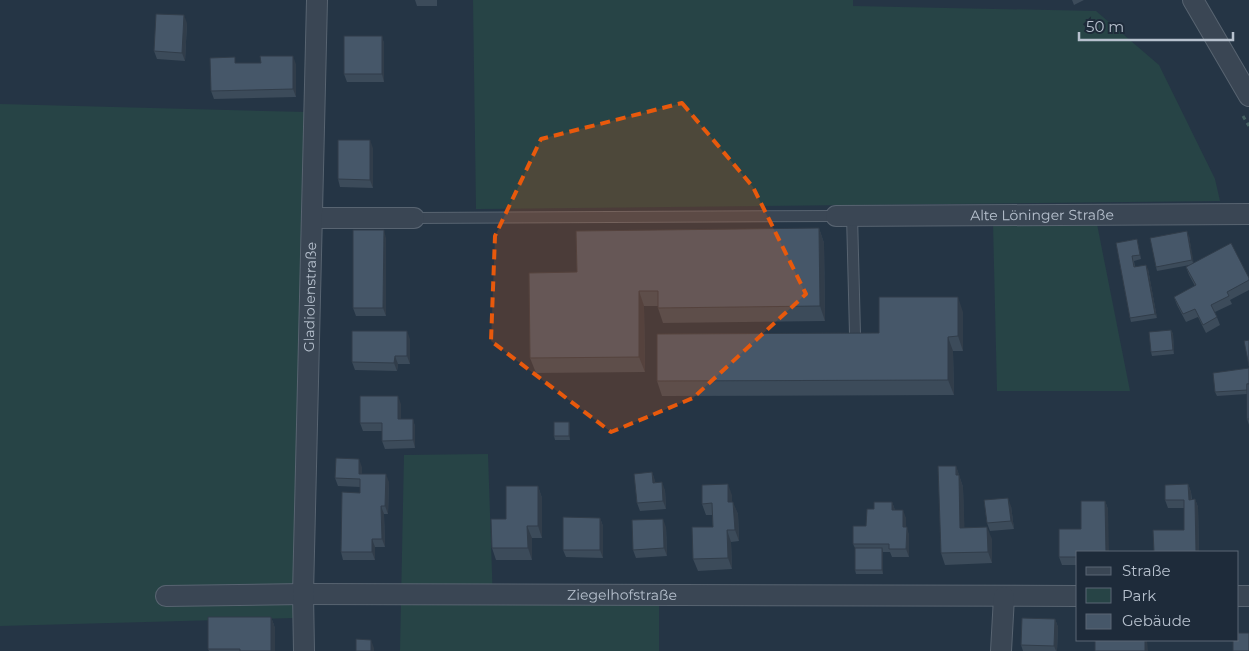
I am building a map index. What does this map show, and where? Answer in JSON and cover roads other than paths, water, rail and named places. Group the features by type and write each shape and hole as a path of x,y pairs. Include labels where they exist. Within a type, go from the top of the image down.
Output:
{"street":[{"name":"Gladiolenstraße","path":"304,651 303,594 317,0"},
{"path":"1193,0 1249,96"},
{"name":"Alte Löninger Straße","path":"844,216 1249,214"},
{"path":"312,218 414,218"},
{"name":"Ziegelhofstraße","path":"166,596 303,594 1076,596"},
{"path":"1001,651 1004,597"}],"lane":[{"path":"414,218 844,216 855,334"}]}
